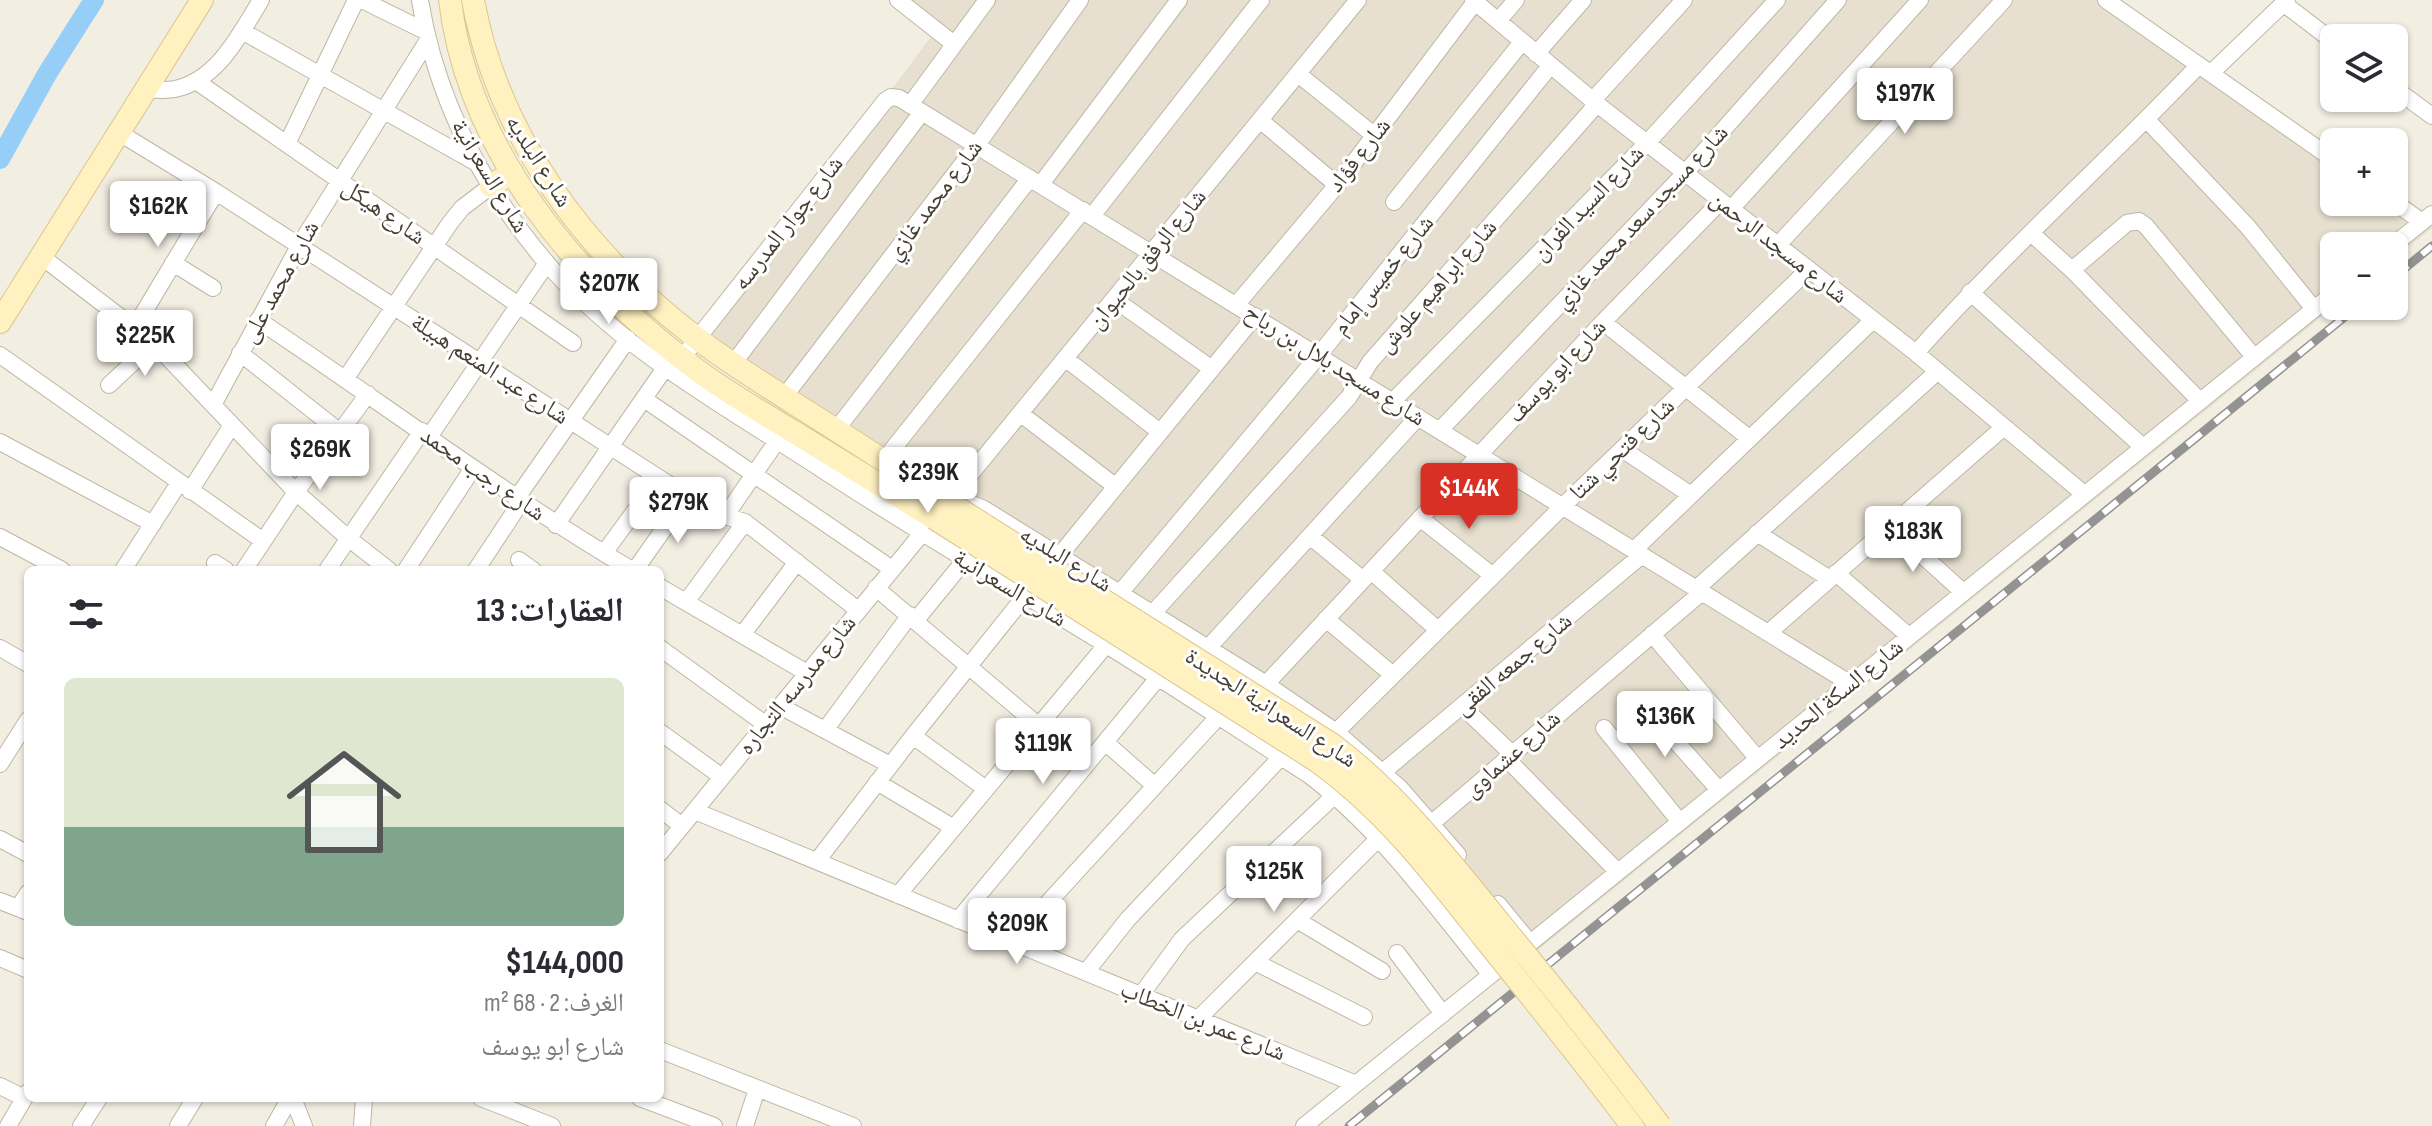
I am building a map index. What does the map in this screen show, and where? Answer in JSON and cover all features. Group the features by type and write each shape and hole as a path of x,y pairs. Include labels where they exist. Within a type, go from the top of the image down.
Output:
{"street":[{"path":"0,322 202,0"},
{"path":"143,90 175,89 196,81 214,68 261,0"},
{"path":"287,144 359,0 426,35"},
{"name":"شارع السعرانية","path":"420,0 426,35 444,96 476,163 517,226 585,303 628,339 673,363 777,441 934,518 965,560 1219,716 1335,795 1379,838 1491,975"},
{"name":"شارع البلديه","path":"450,0 473,93 490,134 512,172 533,205 583,266 673,363 731,394 934,518 976,505 1266,684 1336,732 1384,771 1432,823 1530,943"},
{"name":"شارع البلديه","path":"473,0 494,81 517,130 552,188 614,264 697,338 884,460 934,518"},
{"path":"733,364 910,105 987,0"},
{"name":"شارع محمد غازي","path":"784,397 977,145 1080,0"},
{"path":"836,430 1179,0"},
{"path":"884,460 1261,0"},
{"name":"شارع الرفق بالحيوان","path":"934,518 1358,0"},
{"path":"1498,21 1516,0"},
{"path":"1536,54 1583,0"},
{"name":"شارع ابراهيم علوش","path":"1153,613 1349,397 1370,362 1684,0"},
{"name":"شارع السيد الفران","path":"1393,401 1647,143 1777,0"},
{"name":"شارع مسجد سعد محمد غازي","path":"1440,430 1685,173 1838,0"},
{"name":"شارع ابو يوسف","path":"1266,684 1603,322 1726,205 1920,0"},
{"path":"1777,246 2004,0"},
{"path":"2106,0 2320,150"},
{"name":"شارع مسجد الرحمن","path":"1474,1 1595,102 1916,353 2084,494"},
{"name":"شارع فؤاد","path":"1237,304 1337,185 1474,1"},
{"path":"905,2 954,44"},
{"path":"1916,353 1970,292 2147,120 2285,2 2320,31"},
{"path":"242,31 476,163"},
{"name":"شارع محمد على","path":"213,405 299,246 426,35"},
{"path":"1394,202 1522,42"},
{"name":"شارع خميس إمام","path":"1120,593 1319,355 1550,66"},
{"path":"1298,74 1375,136"},
{"name":"شارع هيكل","path":"196,81 573,343"},
{"name":"شارع جوار المدرسه","path":"556,525 644,399 697,338 885,101 891,97 910,105"},
{"path":"2408,98 2432,116"},
{"name":"شارع مسجد بلال بن رباح","path":"910,105 1851,684"},
{"path":"1260,120 1337,185"},
{"path":"2147,120 2248,227 2314,309"},
{"name":"شارع عبد المنعم هبيلة","path":"118,132 687,496 715,513 745,522 858,610"},
{"path":"346,378 462,208 512,172"},
{"path":"135,327 216,192"},
{"path":"2408,209 2427,218 2408,233"},
{"path":"2072,270 2127,223 2139,221 2254,357"},
{"path":"2032,234 2072,270 2200,401"},
{"path":"42,257 154,343 296,492 384,566"},
{"path":"173,263 213,288"},
{"path":"330,566 479,362 547,263"},
{"name":"شارع فتحي شتا","path":"1336,732 1563,506 1809,269"},
{"path":"1970,292 2143,447"},
{"path":"1114,299 1212,369"},
{"name":"شارع السكة الحديد","path":"1304,1126 2320,304"},
{"path":"1060,555 1255,316"},
{"name":"شارع رجب محمد","path":"258,320 346,378 518,500 627,566"},
{"name":"شارع جمعه الفقى","path":"1384,771 1463,707 1638,552 1691,495 1873,320"},
{"path":"1603,322 1749,438"},
{"path":"478,566 518,500 628,339"},
{"path":"109,385 154,343"},
{"path":"240,353 340,432"},
{"path":"0,355 263,541"},
{"path":"1066,359 1160,432"},
{"name":"شارع عشماوى","path":"1432,823 1652,634 1757,533 1938,371"},
{"path":"247,566 368,394"},
{"path":"644,399 892,569"},
{"path":"1021,414 1115,486"},
{"path":"1208,648 1418,417"},
{"path":"126,566 153,524 232,425"},
{"path":"1768,633 2004,427"},
{"path":"726,515 777,441"},
{"path":"0,442 153,524"},
{"path":"1622,449 1691,495"},
{"path":"409,566 473,468"},
{"path":"604,553 659,478"},
{"path":"637,566 687,496"},
{"name":"شارع مدرسه التجاره","path":"664,848 934,518"},
{"name":"شارع السعرانية الجديدة","path":"934,518 1317,761 1357,792 1410,845 1632,1126"},
{"name":"شارع السعرانية الجديدة","path":"934,518 1333,745 1370,774 1430,836 1607,1054 1660,1126"},
{"path":"1420,518 1493,576"},
{"path":"686,602 745,522"},
{"path":"1890,526 1963,592"},
{"path":"1757,533 1833,576 1909,636"},
{"path":"1310,536 1438,630"},
{"path":"0,537 54,566"},
{"path":"519,560 527,566"},
{"path":"825,730 913,617 965,560"},
{"path":"742,635 797,562"},
{"path":"876,588 1039,726"},
{"path":"664,589 807,673"},
{"path":"817,861 1025,596"},
{"path":"1326,619 1393,675"},
{"path":"1652,634 1758,759"},
{"path":"898,895 1106,645"},
{"path":"0,648 24,662"},
{"path":"664,651 765,724"},
{"path":"958,920 1158,678"},
{"path":"1640,701 1719,790"},
{"path":"780,706 890,765"},
{"path":"1463,707 1618,872"},
{"path":"1012,942 1219,716"},
{"path":"0,764 5,746 24,725"},
{"path":"1604,728 1680,822"},
{"path":"664,735 722,777"},
{"path":"913,736 986,789"},
{"path":"1105,742 1155,786"},
{"path":"1086,972 1128,919 1281,757"},
{"path":"877,782 954,828"},
{"path":"1141,995 1182,939 1335,795"},
{"name":"شارع عمر بن الخطاب","path":"695,811 1356,1084"},
{"path":"664,812 682,826"},
{"path":"1198,1019 1379,838"},
{"path":"0,839 24,852"},
{"path":"0,901 23,910"},
{"path":"1297,920 1382,971"},
{"path":"1397,953 1443,1014"},
{"path":"0,958 24,968"},
{"path":"1255,962 1364,1017"},
{"path":"664,1052 847,1125"},
{"path":"0,1086 24,1094"},
{"path":"745,1126 757,1089"},
{"path":"13,1124 24,1099"},
{"path":"81,1126 96,1102"},
{"path":"178,1126 193,1102"},
{"path":"274,1126 289,1102"},
{"path":"294,1102 304,1126"},
{"path":"362,1126 364,1102"},
{"path":"491,1102 552,1126"},
{"path":"651,1102 714,1126"}],"shaded area":[{"path":"899,0 2121,0 2320,139 2320,216 2408,216 2408,200 2432,217 2432,228 2408,248 2408,232 2320,232 2320,318 1533,954 1420,817 998,526 709,334 936,30"}],"waterway":[{"path":"0,159 47,74 94,0"}],"railway":[{"path":"2408,266 2432,246"},
{"path":"1349,1126 2341,320"}]}
